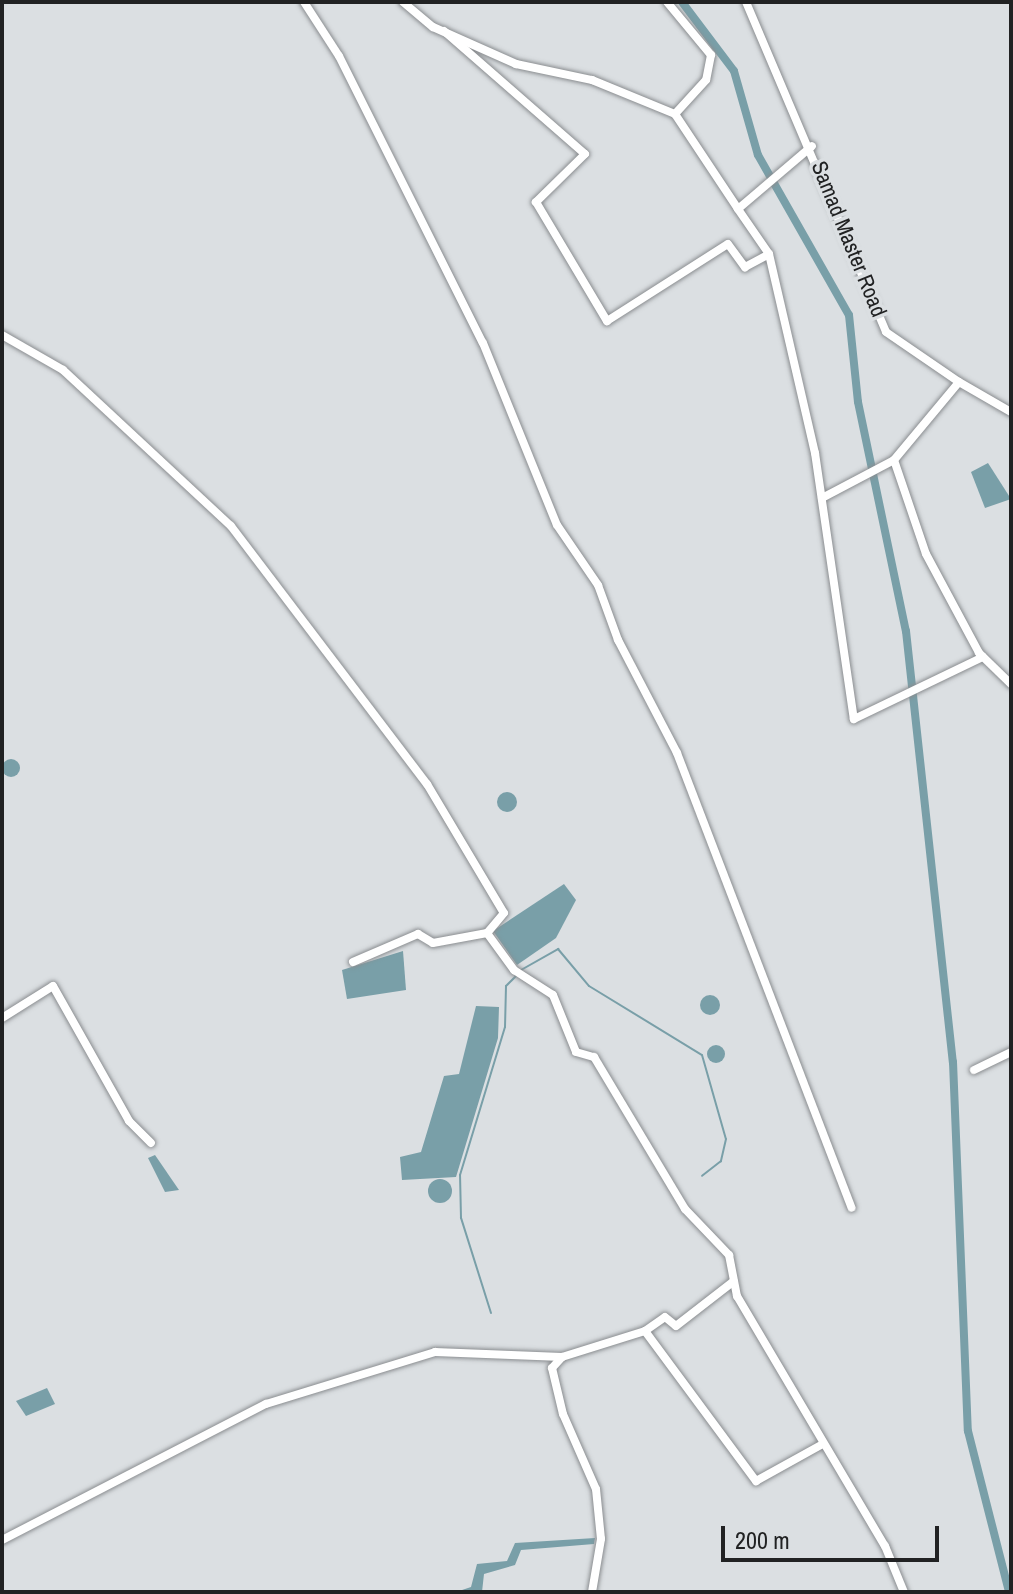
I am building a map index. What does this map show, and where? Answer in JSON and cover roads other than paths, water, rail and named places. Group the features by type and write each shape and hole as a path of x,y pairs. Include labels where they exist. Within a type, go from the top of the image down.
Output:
{"street":[{"path":"304,2 339,56 483,343 557,525 598,585 618,640 677,753 852,1208"},
{"path":"403,2 444,31 585,154 536,202 607,321 728,244 745,267 769,254"},
{"path":"667,2 711,55 706,80 675,114"},
{"name":"Samad Master Road","path":"746,2 812,146 886,332 959,382 1011,412"},
{"path":"444,31 516,64 592,80 675,114 769,254 822,498 854,719 983,657"},
{"path":"738,209 764,182 812,146"},
{"path":"2,335 63,370 231,526 427,784 504,913 487,933 433,943 418,934 353,962"},
{"path":"822,498 852,486 890,462 959,382"},
{"path":"890,462 926,554 983,657 1011,684"},
{"path":"487,933 514,970 553,995 576,1052 594,1057 685,1209 729,1255 734,1281 821,1445 885,1546 904,1592"},
{"path":"2,1018 53,986 129,1121 151,1143"},
{"path":"974,1070 1011,1052"},
{"path":"2,1540 266,1404 435,1352 562,1357 645,1331 665,1317 676,1326 734,1281"},
{"path":"645,1331 756,1481 821,1445"},
{"path":"562,1357 552,1368 555,1383 596,1489 601,1539 592,1592"}],"water":[{"path":"988,463 1011,499 985,508 971,472"},
{"path":"11,759 20,768 11,777 2,768"},
{"path":"507,792 514,795 517,802 514,809 507,812 500,809 497,802 500,795"},
{"path":"564,884 576,900 556,938 517,965 493,931"},
{"path":"403,951 406,990 347,999 342,970"},
{"path":"710,995 717,998 720,1005 717,1012 710,1015 703,1012 700,1005 703,998"},
{"path":"476,1006 499,1007 498,1038 456,1177 402,1180 400,1157 421,1152 444,1076 459,1074"},
{"path":"712,1045 720,1045 725,1054 723,1061 712,1063 707,1058 707,1050"},
{"path":"155,1155 179,1190 165,1192 148,1158"},
{"path":"440,1179 448,1183 452,1191 448,1199 440,1203 432,1199 428,1191 432,1183"},
{"path":"47,1388 55,1404 26,1416 16,1401"},
{"path":"595,1538 594,1544 521,1550 515,1565 484,1574 482,1592 456,1592 471,1587 477,1564 507,1561 515,1543"}],"waterway":[{"path":"682,2 734,71 758,155 849,315 858,402 906,631 953,1062 968,1431 1009,1592"},
{"path":"521,970 558,949 589,986 702,1055 726,1139 721,1161 702,1176"},
{"path":"491,1313 461,1218 460,1175 505,1027 506,986 517,975"}]}
